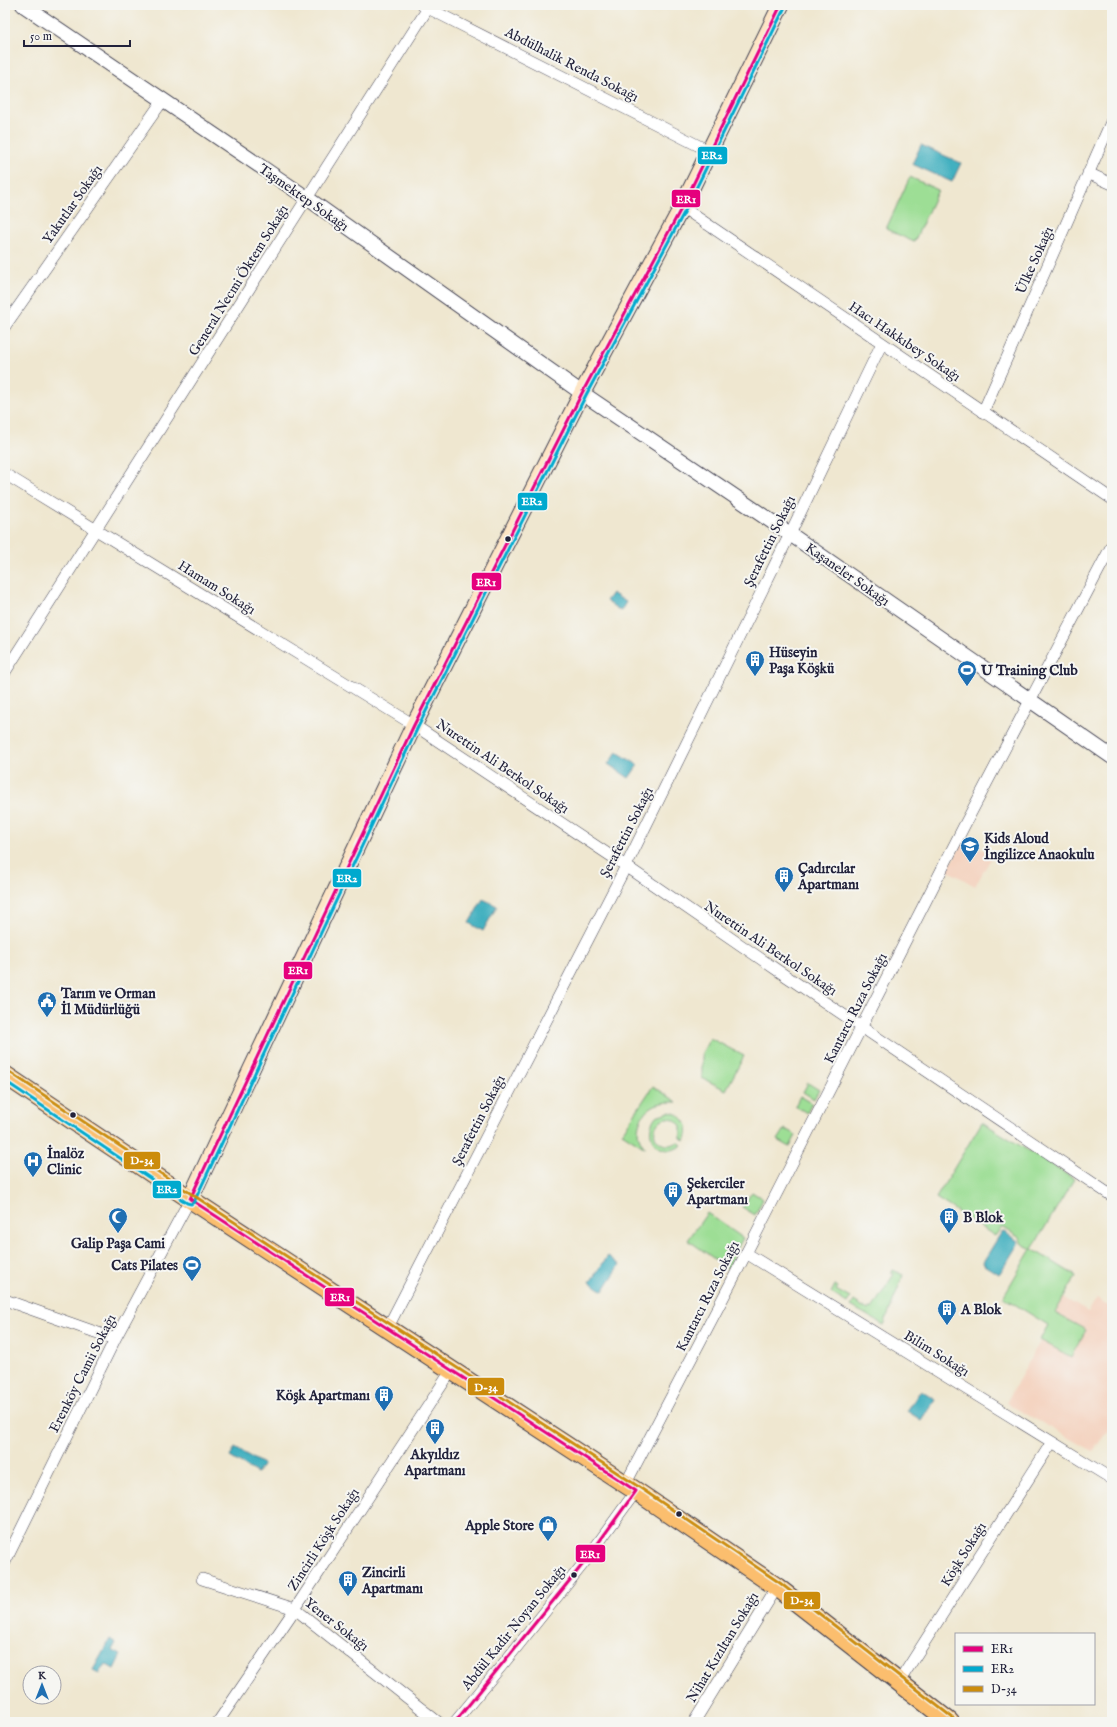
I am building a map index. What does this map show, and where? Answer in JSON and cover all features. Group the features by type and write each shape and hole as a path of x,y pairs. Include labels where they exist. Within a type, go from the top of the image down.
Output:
{"main road":[{"path":"190,1199 414,725 582,393 682,207 781,5"},
{"path":"5,1074 190,1199 630,1488 776,1587 950,1722"}],"street":[{"name":"Taşmektep Sokağı","path":"23,5 307,198 582,393"},
{"name":"Abdülhalik Renda Sokağı","path":"427,6 709,150"},
{"name":"General Necmi Öktem Sokağı","path":"5,672 307,198 427,6"},
{"name":"Yakutlar Sokağı","path":"5,326 163,100"},
{"name":"Ülke Sokağı","path":"984,412 1112,120"},
{"path":"1088,173 1112,184"},
{"name":"Hacı Hakkıbey Sokağı","path":"682,207 1112,499"},
{"name":"Şerafettin Sokağı","path":"387,1329 626,866 790,534 882,343"},
{"name":"Kaşaneler Sokağı","path":"582,393 790,534 1112,757"},
{"name":"Hamam Sokağı","path":"5,474 414,725"},
{"name":"Kantarcı Rıza Sokağı","path":"630,1488 746,1253 964,826 1112,545"},
{"name":"Nurettin Ali Berkol Sokağı","path":"414,725 626,866 862,1028 1112,1196"},
{"name":"Erenköy Camii Sokağı","path":"5,1562 115,1339 190,1199"},
{"name":"Bilim Sokağı","path":"746,1253 1112,1479"},
{"path":"5,1300 115,1339"},
{"name":"Zincirli Köşk Sokağı","path":"218,1722 295,1609 451,1371"},
{"name":"Köşk Sokağı","path":"899,1682 1052,1442"},
{"name":"Abdül Kadir Noyan Sokağı","path":"455,1722 578,1570 630,1488"},
{"name":"Yener Sokağı","path":"202,1579 295,1609 438,1722"},
{"name":"Nihat Kızıltan Sokağı","path":"694,1722 776,1587"}],"shaded area":[{"name":"Kids Aloud İngilizce Anaokulu","path":"965,839 993,855 975,886 947,870"},
{"path":"1064,1298 1088,1312 1097,1298 1112,1308 1112,1425 1093,1451 1006,1403"}],"green space":[{"path":"910,177 938,190 914,242 886,229"},
{"path":"710,1038 744,1056 726,1090 702,1078 702,1053"},
{"path":"808,1083 819,1090 814,1099 803,1092"},
{"path":"653,1086 677,1102 663,1103 653,1106 642,1117 638,1127 638,1132 640,1140 645,1148 622,1133"},
{"path":"800,1096 812,1103 807,1113 795,1106"},
{"path":"669,1112 679,1115 682,1118 688,1131 685,1141 681,1138 681,1126 675,1120 668,1118 663,1119 658,1123 655,1128 657,1140 665,1145 678,1142 682,1145 674,1149 667,1150 656,1144 650,1131 656,1116"},
{"path":"982,1122 1074,1179 1032,1249 1076,1276 1055,1313 1086,1330 1071,1357 1040,1340 1048,1325 1003,1297 1031,1249 1021,1243 1020,1238 1004,1228 1001,1228 995,1236 936,1198"},
{"path":"785,1129 796,1135 790,1147 778,1140"},
{"path":"752,1192 763,1199 755,1215 742,1207"},
{"path":"707,1213 743,1238 727,1268 688,1240"},
{"path":"893,1270 903,1275 884,1325 851,1306 854,1301 868,1310 870,1307 872,1309 894,1274 891,1272"},
{"path":"835,1285 838,1287 836,1290 850,1298 847,1303 831,1293"}],"water":[{"path":"921,145 961,163 952,182 912,164"},
{"path":"612,593 626,602 621,611 606,601"},
{"path":"617,752 638,765 629,778 608,764"},
{"path":"483,899 497,906 483,931 469,923"},
{"path":"1004,1232 1018,1241 1018,1244 998,1274 984,1265 983,1262 1001,1233"},
{"path":"608,1256 620,1265 603,1291 590,1282"},
{"path":"921,1390 935,1399 921,1420 907,1411"},
{"path":"235,1448 263,1464 257,1473 230,1457"},
{"path":"110,1639 116,1643 112,1650 121,1655 114,1669 105,1664 99,1673 93,1670"}],"transit line":[{"name":"ER1","path":"455,1722 583,1564 636,1491 190,1199 414,725 582,393 682,207 781,5"},
{"name":"ER2","path":"5,1081 187,1203 191,1204 194,1202 418,727 586,395 686,209 785,7"},
{"name":"D-34","path":"8,1071 193,1195 639,1487 780,1583 953,1718"}],"place":[{"name":"Hüseyin Paşa Köşkü","path":"755,677"},
{"name":"U Training Club","path":"967,687"},
{"name":"Kids Aloud İngilizce Anaokulu","path":"970,863"},
{"name":"Çadırcılar Apartmanı","path":"784,893"},
{"name":"Tarım ve Orman İl Müdürlüğü","path":"47,1018"},
{"name":"İnalöz Clinic","path":"33,1178"},
{"name":"Şekerciler Apartmanı","path":"673,1208"},
{"name":"Galip Paşa Cami","path":"118,1234"},
{"name":"B Blok","path":"949,1234"},
{"name":"Cats Pilates","path":"192,1282"},
{"name":"A Blok","path":"947,1326"},
{"name":"Köşk Apartmanı","path":"384,1412"},
{"name":"Akyıldız Apartmanı","path":"435,1445"},
{"name":"Apple Store","path":"548,1542"},
{"name":"Zincirli Apartmanı","path":"348,1597"}]}
